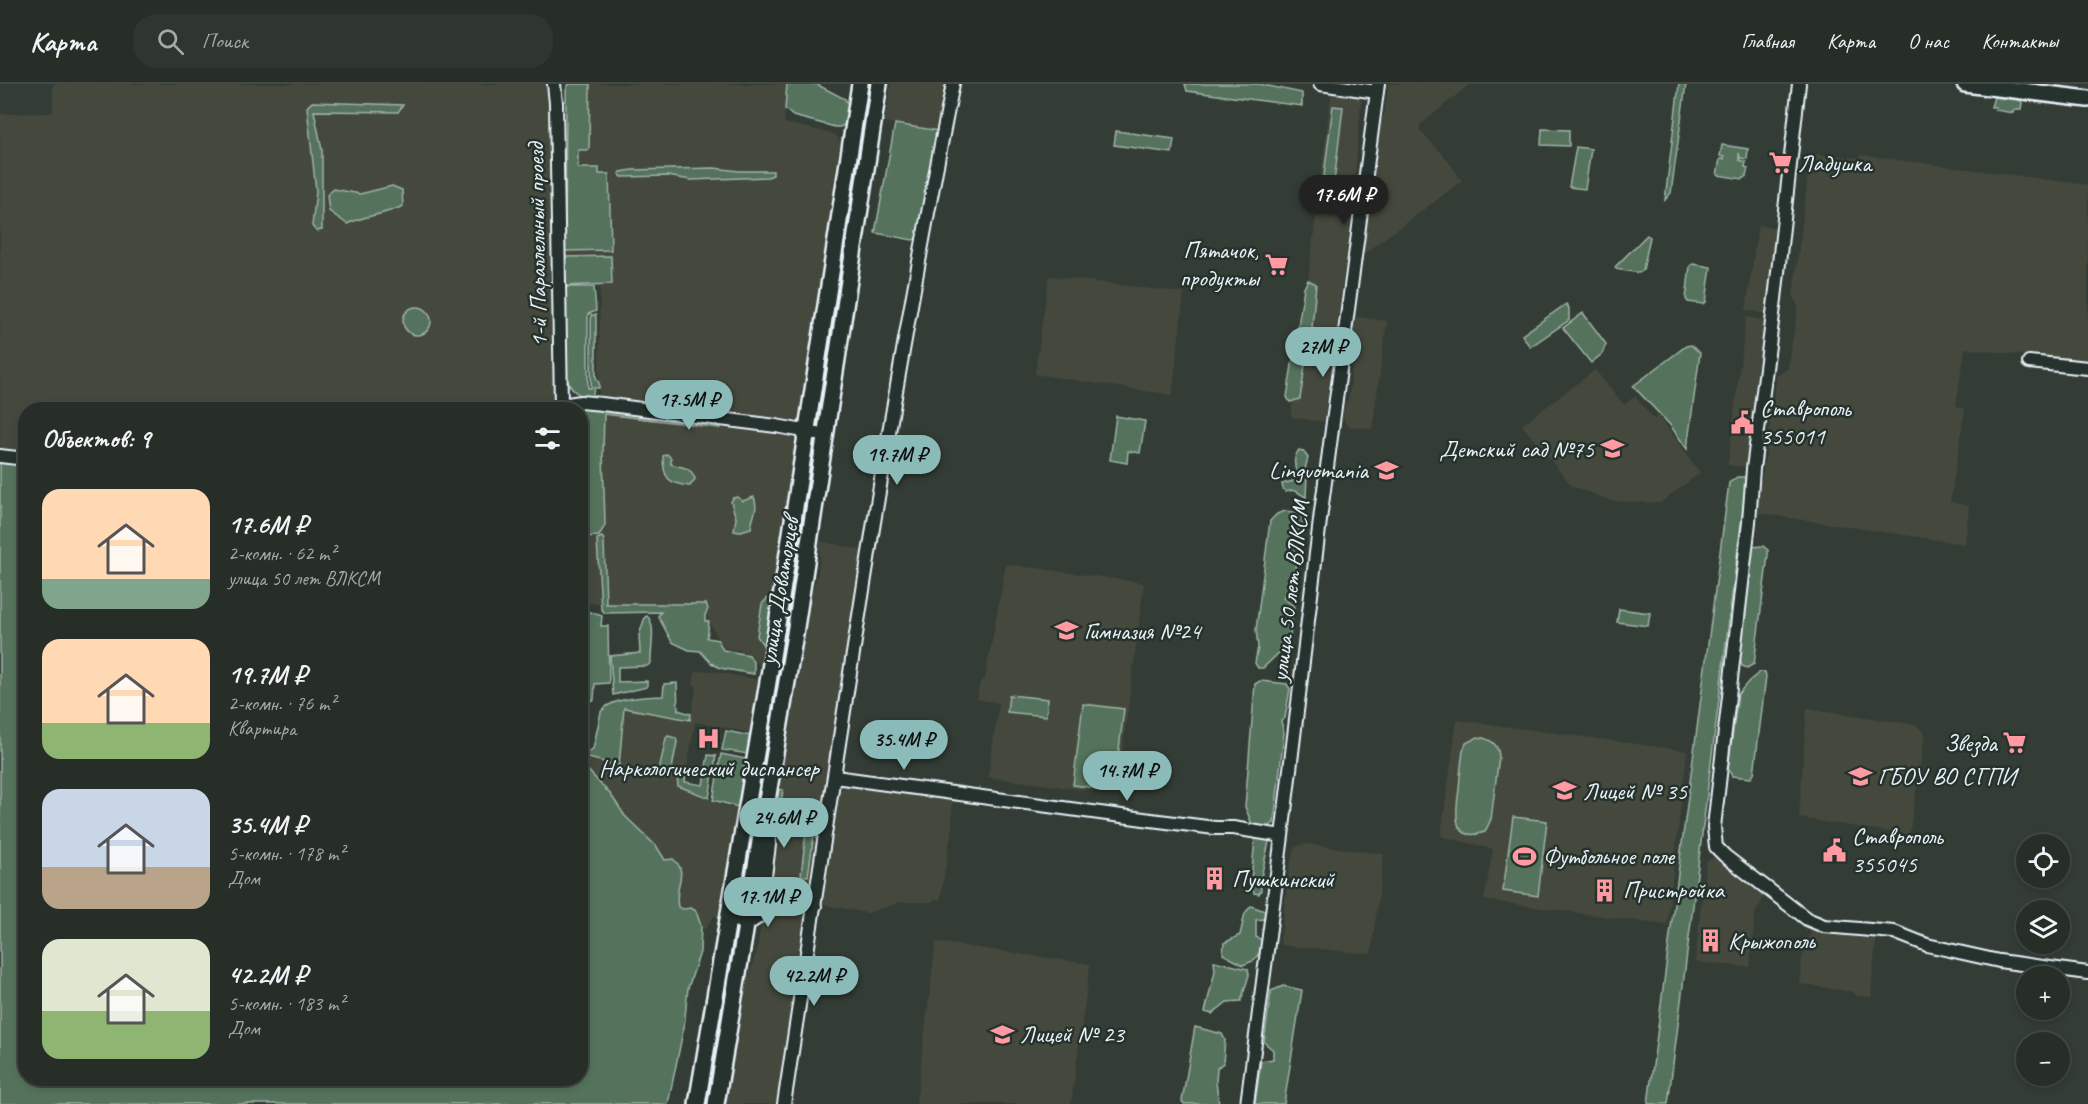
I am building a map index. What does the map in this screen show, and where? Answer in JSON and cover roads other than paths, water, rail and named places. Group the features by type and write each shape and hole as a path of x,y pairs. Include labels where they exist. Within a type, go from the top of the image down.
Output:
{"main road":[{"name":"улица Доваторцев","path":"697,1104 729,920 860,84"},
{"name":"улица Доваторцев","path":"716,1104 826,435 879,84"},
{"path":"1965,84 2088,99"}],"street":[{"name":"1-й Параллельный проезд","path":"554,84 561,402"},
{"path":"784,1104 856,637 922,243 953,84"},
{"path":"1320,84 1377,88"},
{"path":"1799,84 1753,469 1714,827 1716,847 1807,919 1824,926 1894,932 1927,945 1999,961 2088,972"},
{"name":"улица 50 лет ВЛКСМ","path":"1247,1104 1377,88"},
{"path":"2028,362 2088,368"},
{"path":"588,403 826,435"},
{"path":"0,456 18,458"},
{"path":"835,777 1282,836"},
{"path":"766,809 769,845 764,884 766,890 777,900 815,906"},
{"path":"729,920 747,923 754,921 762,907 777,900"}],"place":[{"name":"Ладушка","path":"1780,163"},
{"name":"Пятачок, продукты","path":"1277,264"},
{"name":"Ставрополь 355011","path":"1742,422"},
{"name":"Детский сад №75","path":"1612,449"},
{"name":"Lingvomania","path":"1386,470"},
{"name":"Гимназия №24","path":"1066,631"},
{"name":"Наркологический диспансер","path":"709,738"},
{"name":"Звезда","path":"2015,743"},
{"name":"ГБОУ ВО СГПИ","path":"1860,776"},
{"name":"Лицей № 35","path":"1565,791"},
{"name":"Ставрополь 355045","path":"1834,850"},
{"name":"Футбольное поле","path":"1525,856"},
{"name":"Пушкинский","path":"1214,879"},
{"name":"Пристройка","path":"1605,890"},
{"name":"Крыжополь","path":"1710,941"},
{"name":"Лицей № 23","path":"1002,1034"}]}
